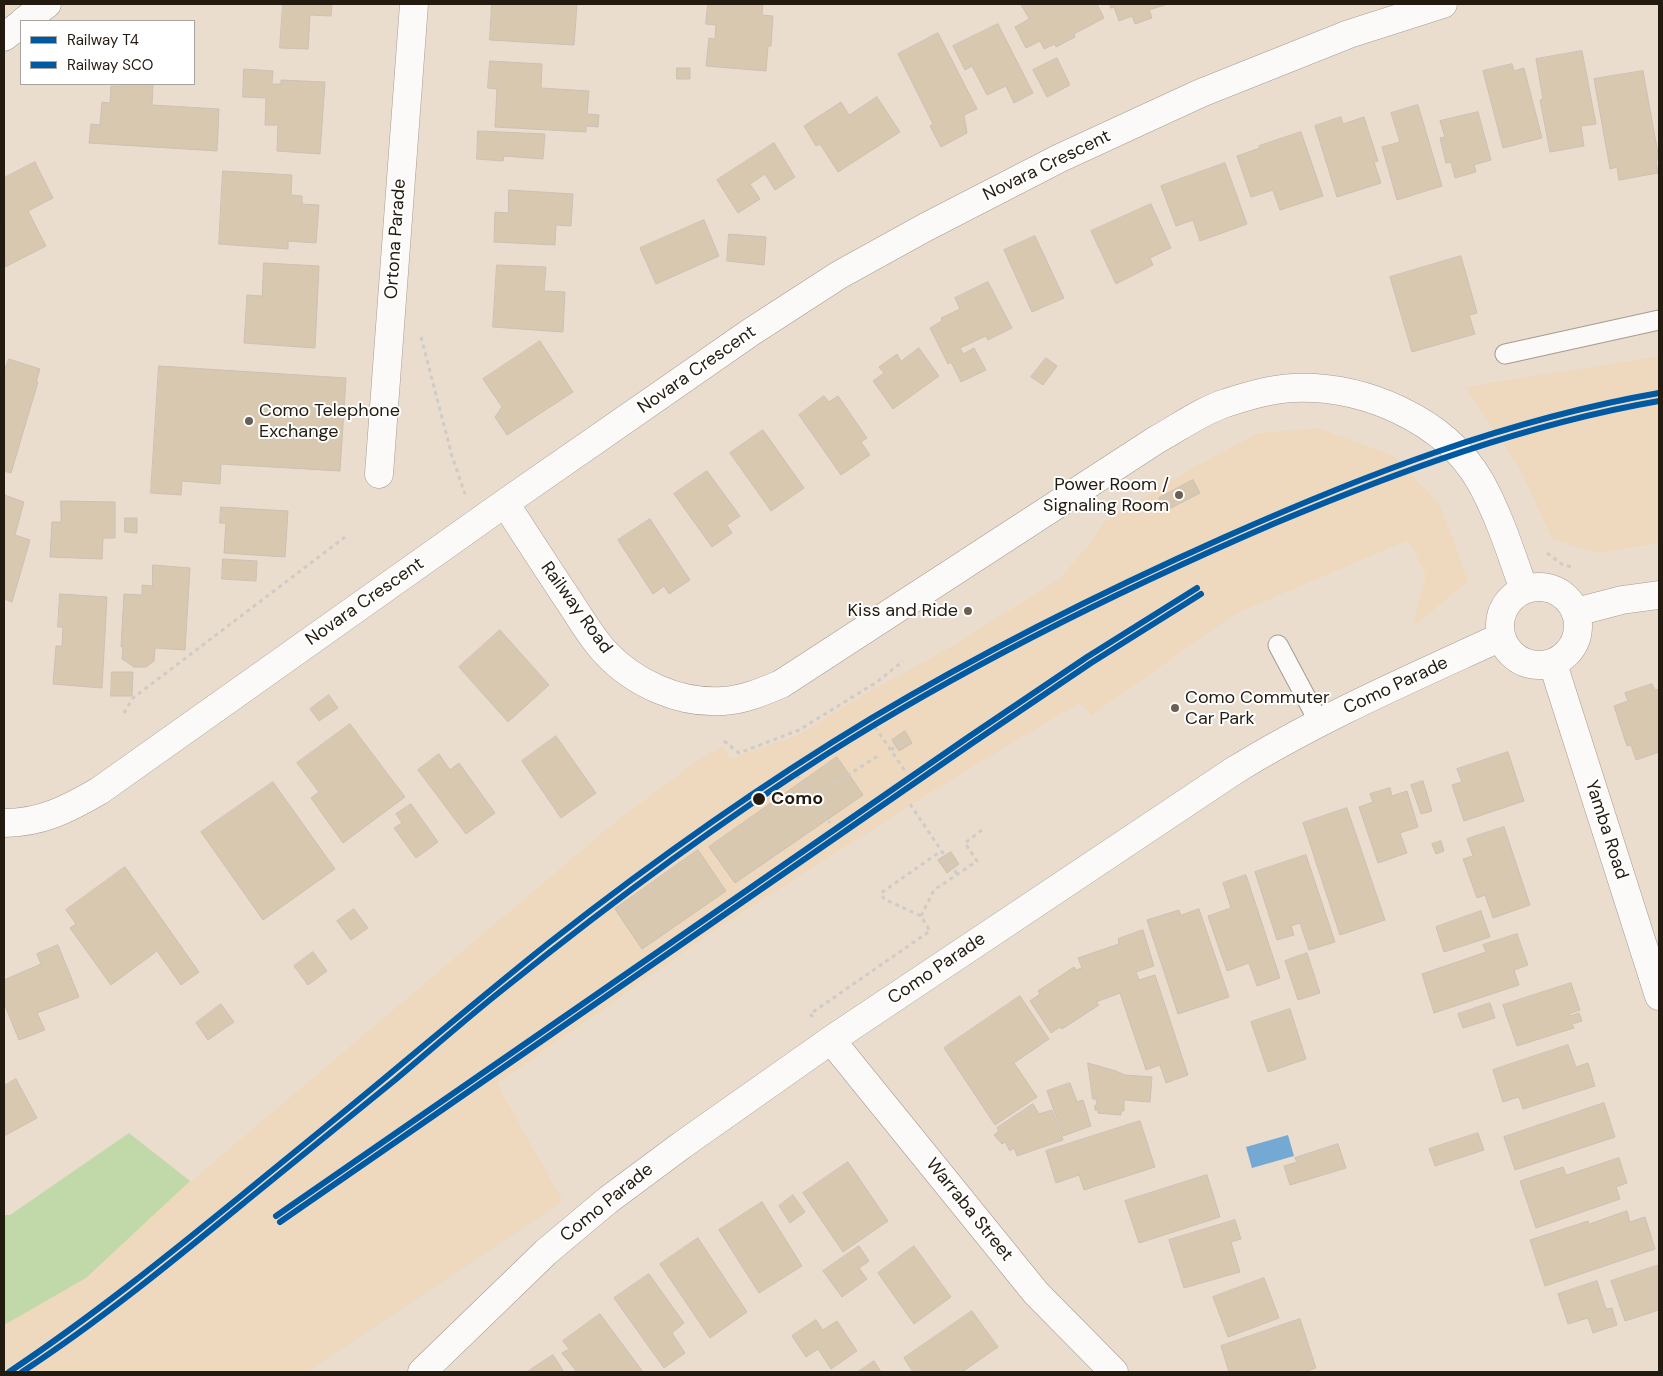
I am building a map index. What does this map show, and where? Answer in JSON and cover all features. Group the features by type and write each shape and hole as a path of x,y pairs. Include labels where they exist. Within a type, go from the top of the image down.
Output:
{"street":[{"path":"25,20 48,4"},
{"name":"Ortona Parade","path":"379,474 414,4"},
{"name":"Novara Crescent","path":"4,823 45,818 73,806 99,791 505,503 751,332 839,275 926,227 1060,158 1201,93 1349,34 1443,4"},
{"path":"4,37 20,25"},
{"name":"Railway Road","path":"505,503 588,629 605,651 625,670 670,694 694,699 723,701 755,695 781,684 1156,440 1224,403 1292,388 1329,389 1367,398 1401,410 1431,429 1459,454 1479,480 1497,515 1524,590"},
{"path":"1536,587 1548,588 1560,593 1570,601 1576,612 1579,624 1578,636 1568,653 1553,664 1540,666 1528,664 1516,658 1507,649 1501,637 1499,626 1501,614 1514,596 1524,590 1536,587"},
{"path":"1576,612 1622,600 1659,595"},
{"name":"Como Parade","path":"422,1372 546,1252 608,1200 682,1145 831,1040 1271,747 1319,722 1501,637"},
{"name":"Yamba Road","path":"1553,664 1659,996"},
{"name":"Warraba Street","path":"831,1040 1036,1293 1114,1372"}],"lane":[{"path":"1505,354 1659,320"},
{"path":"1278,645 1319,722"}],"path":[{"path":"390,326 422,337 457,473"},
{"path":"124,713 133,698 345,537"},
{"path":"1547,553 1563,565 1573,567"},
{"path":"724,741 739,753 799,730 877,682 903,662"},
{"path":"875,727 905,771"},
{"path":"891,750 902,741"},
{"path":"813,797 878,756"},
{"path":"798,775 830,823"},
{"path":"910,804 957,874"},
{"path":"921,916 934,890 976,861 965,843 982,830"},
{"path":"930,931 921,916 884,899 882,893 941,851"}],"shaded area":[{"path":"1659,356 1659,543 1601,553 1553,540 1518,466 1465,387"},
{"path":"1318,428 1394,456 1441,506 1468,581 1412,628 1426,575 1408,540 1235,614 1092,715 1079,703 957,776 727,922 497,1084 563,1201 307,1372 4,1372 4,1215 10,1215 129,1133 191,1181 615,822 695,762 722,746 730,759 801,733 863,695 945,650 1059,579 1091,542 1104,522 1192,468 1258,433"}],"green space":[{"path":"129,1133 190,1181 86,1278 4,1325 4,1215 10,1215"}],"water":[{"path":"1288,1135 1294,1156 1252,1168 1246,1147"}],"building":[{"path":"283,4 332,4 331,16 310,15 308,49 280,48"},
{"path":"492,4 577,4 574,45 490,40"},
{"path":"708,4 763,4 762,15 773,16 771,46 768,46 766,71 706,66 709,38 715,39 716,25 706,24"},
{"path":"1021,4 1097,4 1104,18 1074,34 1075,37 1056,47 1055,44 1044,49 1040,41 1026,48 1015,27 1029,19"},
{"path":"1110,4 1168,4 1149,10 1152,18 1135,24 1132,16 1119,21 1114,7 1111,8"},
{"path":"998,24 1033,93 1014,103 1006,86 987,95 972,66 965,70 953,46"},
{"path":"938,33 977,109 964,115 967,133 941,147 930,126 933,124 898,54"},
{"path":"1582,51 1596,124 1581,126 1584,146 1550,152 1540,100 1543,99 1536,59"},
{"path":"1057,58 1070,85 1047,97 1033,70"},
{"path":"490,61 542,64 541,88 589,91 587,114 599,115 598,127 586,126 586,132 495,127 497,89 488,88"},
{"path":"1512,64 1514,71 1524,68 1542,138 1503,148 1483,71"},
{"path":"677,68 690,68 690,79 677,79"},
{"path":"244,69 273,71 272,84 281,84 281,80 325,82 320,154 277,151 278,125 265,125 266,98 243,97"},
{"path":"1643,71 1659,159 1656,161 1658,173 1619,180 1617,167 1610,169 1594,79"},
{"path":"153,85 152,105 219,109 217,151 89,143 91,124 100,125 102,102 110,103 111,86"},
{"path":"877,97 900,132 838,172 820,144 816,146 804,126 841,102 849,115"},
{"path":"1418,105 1442,186 1397,200 1382,147 1400,142 1391,113"},
{"path":"1478,112 1491,160 1474,165 1476,172 1455,178 1451,162 1446,163 1440,138 1445,137 1440,121"},
{"path":"1341,117 1343,124 1364,117 1378,161 1374,162 1381,183 1337,197 1315,126"},
{"path":"478,131 545,134 543,159 504,156 503,161 477,159"},
{"path":"1301,132 1323,196 1280,210 1273,190 1251,197 1237,156 1260,148 1259,146"},
{"path":"774,143 795,177 775,190 765,174 750,184 760,199 738,213 717,180"},
{"path":"35,162 53,198 28,211 46,246 5,267 4,178"},
{"path":"1225,163 1247,224 1200,241 1193,220 1176,226 1161,186"},
{"path":"223,171 292,175 291,195 302,196 302,204 319,205 316,243 288,241 288,249 219,244"},
{"path":"509,190 573,194 571,226 556,225 555,245 494,242 495,212 508,213"},
{"path":"1151,204 1171,248 1150,258 1153,265 1116,284 1091,231"},
{"path":"704,220 719,256 656,284 640,248"},
{"path":"729,234 766,237 764,265 727,261"},
{"path":"1035,236 1064,298 1032,312 1004,250"},
{"path":"1461,256 1477,313 1469,315 1475,334 1412,352 1390,277"},
{"path":"264,263 319,266 315,348 244,343 247,295 262,296"},
{"path":"497,265 546,267 544,291 565,292 563,332 493,327"},
{"path":"988,282 1012,328 988,340 986,336 960,348 963,354 974,348 986,370 961,382 951,362 948,364 930,328 942,321 941,318 960,309 955,298"},
{"path":"540,341 573,392 507,435 495,417 502,407 483,379"},
{"path":"919,348 939,376 893,409 873,381 884,373 879,367 897,354 901,361"},
{"path":"1046,358 1057,366 1043,385 1031,377"},
{"path":"9,359 40,369 36,382 38,382 11,473 4,471 4,372"},
{"name":"Como Telephone Exchange","path":"159,366 346,378 340,471 221,464 220,484 182,481 181,495 151,493"},
{"path":"824,396 829,402 838,396 867,438 861,442 870,455 841,475 799,415"},
{"path":"763,430 804,488 771,511 730,453"},
{"path":"707,471 740,516 727,525 732,533 712,547 674,494"},
{"name":"Power Room / Signaling Room","path":"1193,480 1200,493 1165,511 1159,498"},
{"path":"4,495 24,502 15,535 30,540 12,602 4,599"},
{"path":"61,501 115,502 115,538 103,538 102,559 50,557 52,522 61,522"},
{"path":"221,507 288,511 285,557 224,553 226,523 220,523"},
{"path":"125,518 137,518 137,533 125,532"},
{"path":"650,519 690,580 669,594 664,586 653,594 618,540"},
{"path":"223,559 257,561 256,581 222,579"},
{"path":"153,565 190,568 185,650 155,648 154,661 146,667 134,667 122,659 124,594 142,595 142,585 152,586"},
{"path":"60,594 107,597 102,688 53,684 56,646 62,646 63,627 58,627"},
{"path":"500,630 549,685 508,722 459,667"},
{"path":"112,672 133,672 132,696 111,696"},
{"path":"1652,684 1655,690 1659,689 1659,752 1636,760 1631,745 1627,746 1614,706 1628,701 1625,693"},
{"path":"329,695 338,708 319,721 310,709"},
{"path":"350,724 405,797 343,843 311,798 319,792 297,763"},
{"path":"905,731 912,743 899,751 892,740"},
{"path":"556,736 596,793 561,818 522,761"},
{"path":"1508,752 1524,801 1464,821 1452,785 1462,782 1457,769"},
{"path":"439,754 450,770 459,763 495,813 466,834 418,770"},
{"path":"837,757 863,795 735,883 709,847"},
{"path":"1423,781 1432,811 1421,814 1411,785"},
{"path":"273,782 335,869 263,920 201,832"},
{"path":"1390,788 1392,796 1407,791 1418,827 1400,833 1407,853 1378,863 1359,807 1373,802 1370,794"},
{"path":"411,804 438,842 416,858 394,828 402,823 396,814"},
{"path":"1347,808 1385,920 1340,935 1303,823"},
{"path":"1504,827 1530,905 1493,918 1485,895 1477,898 1463,859 1473,856 1467,839"},
{"path":"1441,841 1444,851 1436,854 1432,844"},
{"path":"698,850 726,891 642,949 615,909"},
{"path":"951,852 959,864 947,873 938,860"},
{"path":"1306,855 1335,942 1309,950 1300,923 1291,926 1294,935 1277,940 1255,872"},
{"path":"125,867 199,972 181,985 157,951 111,985 70,928 76,924 66,910"},
{"path":"1246,875 1280,978 1257,986 1249,963 1227,971 1208,916 1231,908 1223,883"},
{"path":"354,909 368,928 351,940 337,921"},
{"path":"1199,909 1229,997 1178,1014 1147,920 1179,910 1181,915"},
{"path":"1481,911 1490,937 1444,952 1436,927"},
{"path":"1143,930 1154,966 1136,972 1139,980 1155,975 1188,1075 1166,1083 1160,1065 1146,1070 1120,993 1096,1002 1099,1005 1062,1029 1060,1027 1051,1033 1030,1001 1040,994 1038,991 1074,967 1076,970 1082,968 1078,958 1119,944 1118,939"},
{"path":"1517,934 1528,965 1514,970 1519,985 1434,1013 1422,974 1486,952 1483,945"},
{"path":"58,945 79,997 37,1013 45,1030 19,1040 4,1003 4,980 41,964 37,954"},
{"path":"313,952 327,971 308,985 294,966"},
{"path":"1307,953 1320,993 1298,1000 1285,961"},
{"path":"1571,983 1580,1010 1569,1014 1570,1016 1579,1013 1582,1021 1572,1024 1574,1028 1517,1046 1503,1005"},
{"path":"1020,996 1049,1039 1014,1063 1037,1097 995,1125 944,1048"},
{"path":"1490,1003 1495,1018 1463,1028 1458,1014"},
{"path":"221,1004 234,1022 208,1040 196,1023"},
{"path":"1290,1009 1306,1059 1268,1072 1251,1022"},
{"path":"1568,1045 1576,1067 1588,1063 1595,1086 1523,1109 1519,1097 1503,1102 1493,1070"},
{"path":"1088,1063 1125,1075 1152,1077 1150,1102 1124,1100 1124,1111 1121,1111 1121,1115 1098,1113 1098,1110 1095,1110 1095,1105 1097,1105 1096,1099 1093,1099"},
{"path":"16,1079 37,1118 4,1136 4,1086"},
{"path":"1070,1083 1077,1102 1083,1100 1091,1126 1063,1136 1047,1091"},
{"path":"1604,1103 1615,1137 1515,1170 1504,1137"},
{"path":"1033,1104 1039,1114 1052,1110 1063,1140 1017,1156 1014,1148 1010,1151 1005,1142 1002,1144 994,1135 999,1131 997,1128"},
{"path":"1140,1121 1155,1167 1084,1190 1079,1175 1056,1183 1046,1151"},
{"path":"1478,1133 1484,1150 1435,1166 1429,1149"},
{"path":"1338,1144 1346,1168 1290,1185 1284,1166 1297,1162 1295,1158"},
{"path":"1619,1158 1627,1183 1616,1187 1620,1199 1536,1228 1520,1181 1563,1167 1566,1175"},
{"path":"848,1162 888,1221 843,1252 803,1193"},
{"path":"1207,1175 1220,1217 1139,1243 1125,1201"},
{"path":"793,1195 805,1212 790,1223 779,1206"},
{"path":"762,1202 802,1266 759,1293 719,1230"},
{"path":"1627,1211 1630,1222 1645,1217 1655,1249 1545,1286 1530,1240 1588,1221 1589,1224"},
{"path":"1235,1220 1241,1239 1231,1242 1240,1272 1184,1288 1169,1240"},
{"path":"698,1238 747,1312 710,1338 660,1264"},
{"path":"859,1246 869,1261 859,1268 867,1279 842,1297 823,1271"},
{"path":"914,1246 951,1297 914,1324 878,1273"},
{"path":"1659,1265 1659,1310 1625,1321 1611,1281"},
{"path":"649,1274 684,1323 672,1333 685,1353 664,1368 614,1298"},
{"path":"1264,1278 1279,1318 1228,1337 1213,1297"},
{"path":"1597,1281 1606,1309 1612,1308 1617,1325 1593,1333 1588,1318 1568,1324 1558,1294"},
{"path":"972,1311 998,1347 962,1372 913,1372 904,1358"},
{"path":"600,1314 643,1372 577,1372 562,1353 569,1349 563,1341"},
{"path":"1300,1319 1316,1368 1304,1372 1229,1372 1221,1346"},
{"path":"816,1320 823,1330 837,1321 857,1351 831,1369 818,1349 806,1357 792,1336"},
{"path":"553,1355 564,1372 527,1372"},
{"path":"874,1361 881,1372 858,1372"}],"rail line":[{"name":"T4","path":"9,1372 98,1309 156,1264 588,912 747,798 870,719 957,669 1090,600 1225,537 1330,492 1384,471 1492,434 1603,404 1659,393"},
{"name":"SCO","path":"22,1372 80,1332 163,1268 395,1080 492,998 623,896 703,837 785,781 880,721 1045,630 1159,575 1273,524 1415,468 1511,436 1609,411 1659,401"},
{"name":"T4","path":"276,1216 967,738 1087,657 1197,588"},
{"name":"SCO","path":"280,1222 971,744 1091,663 1201,594"}],"place":[{"name":"Como Telephone Exchange","path":"249,421"},
{"name":"Power Room / Signaling Room","path":"1179,495"},
{"name":"Kiss and Ride","path":"968,611"},
{"name":"Como Commuter Car Park","path":"1175,708"},
{"name":"Como","path":"759,799"}]}
